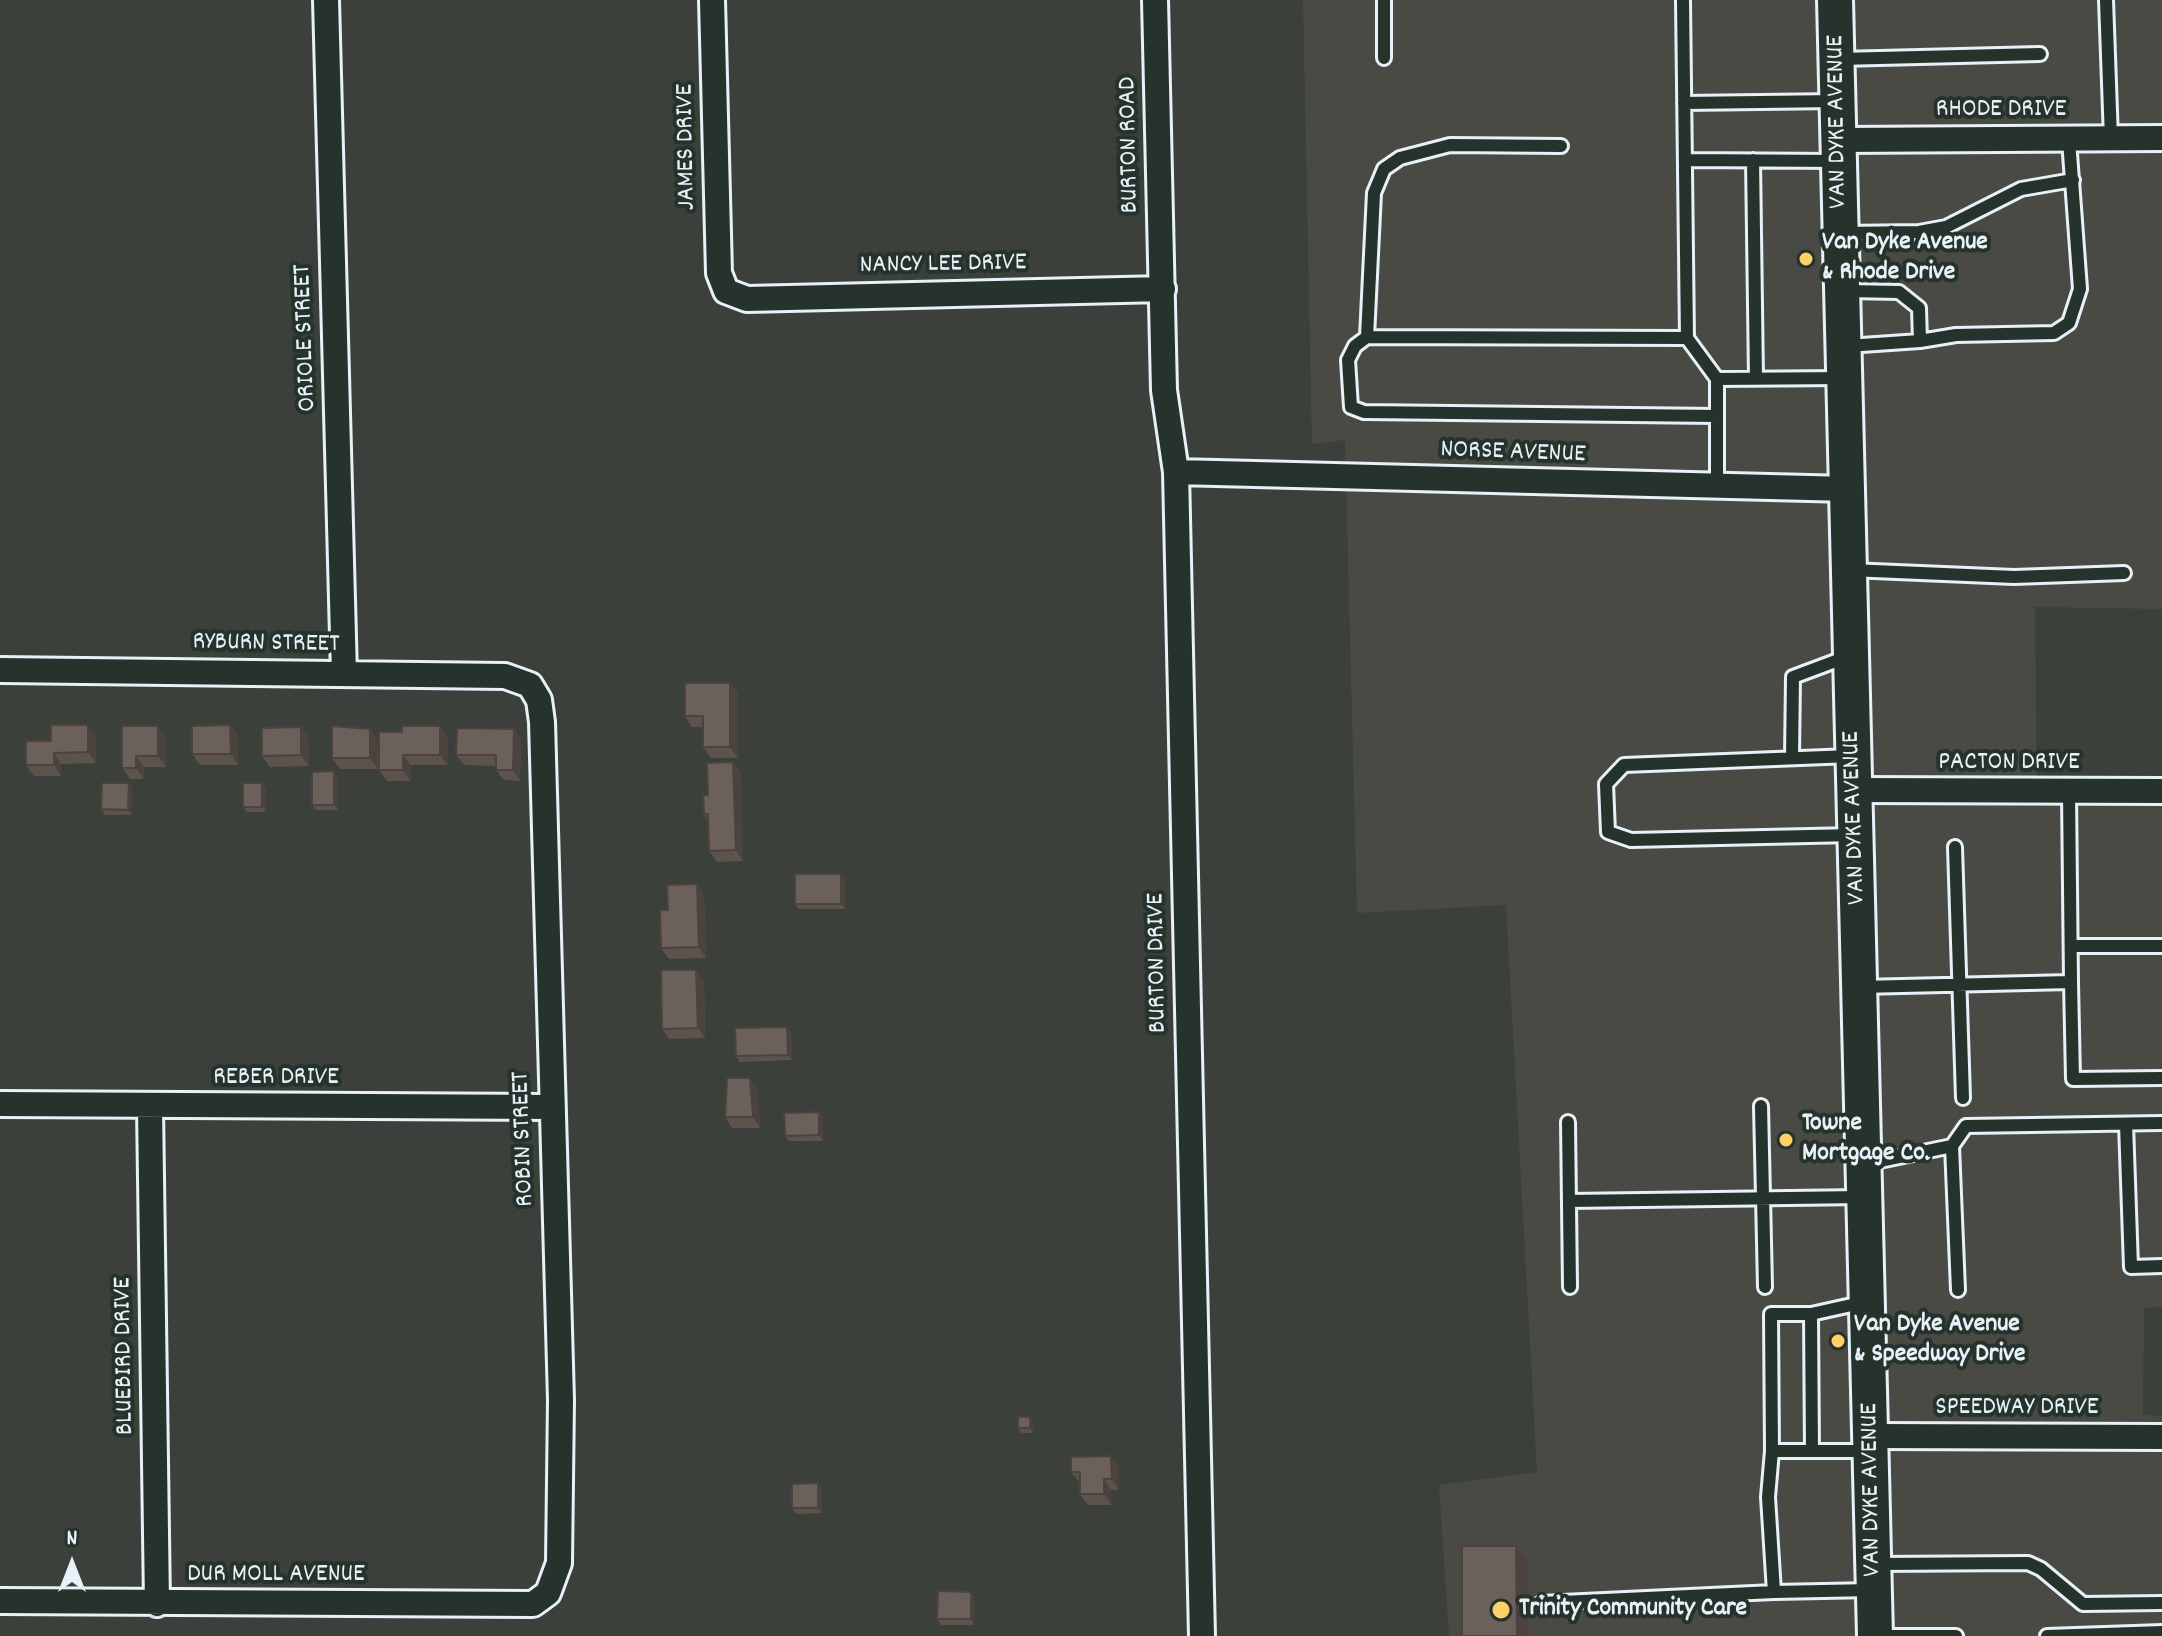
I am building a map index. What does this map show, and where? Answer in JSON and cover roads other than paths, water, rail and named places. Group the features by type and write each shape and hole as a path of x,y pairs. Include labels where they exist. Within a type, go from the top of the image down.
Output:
{"main road":[{"name":"VAN DYKE AVENUE","path":"1835,0 1858,835 1875,1636"}],"street":[{"name":"ORIOLE STREET","path":"326,0 344,674"},
{"name":"JAMES DRIVE","path":"712,0 719,273 726,291"},
{"name":"BURTON ROAD","path":"1155,0 1163,289"},
{"name":"RHODE DRIVE","path":"1840,150 2162,138"},
{"name":"NANCY LEE DRIVE","path":"726,291 747,299 1163,289"},
{"name":"BURTON DRIVE","path":"1163,289 1164,390 1176,472 1202,1636"},
{"name":"NORSE AVENUE","path":"1176,472 1717,489 1849,489"},
{"name":"RYBURN STREET","path":"0,670 505,676 530,685"},
{"name":"ROBIN STREET","path":"530,685 539,700 542,722 561,1543 555,1580 548,1593"},
{"name":"PACTON DRIVE","path":"1856,790 2162,791"},
{"name":"REBER DRIVE","path":"0,1104 552,1107"},
{"name":"BLUEBIRD DRIVE","path":"150,1107 157,1604"},
{"name":"SPEEDWAY DRIVE","path":"1872,1444 2162,1437"},
{"name":"DUR MOLL AVENUE","path":"0,1601 523,1606 533,1604 548,1593"}],"lane":[{"path":"1384,0 1384,58"},
{"path":"1683,0 1687,338 1717,379 1717,489"},
{"path":"2106,0 2111,139"},
{"path":"1838,59 2040,54"},
{"path":"1684,103 1839,101"},
{"path":"1717,379 1756,378 1844,362 1900,341 1956,335 2054,333 2069,323 2080,289 2069,140"},
{"path":"1367,337 1374,193 1384,169 1411,154 1450,145 1561,146"},
{"path":"1685,160 1753,160 1840,150"},
{"path":"1753,160 1756,378"},
{"path":"1842,233 1919,232 1946,227 2021,189 2073,180"},
{"path":"1842,291 1899,292 1919,308 1920,341"},
{"path":"1687,338 1367,337 1355,346 1348,360 1351,407 1364,412 1717,416"},
{"path":"1850,570 2014,577 2124,573"},
{"path":"1792,758 1793,677 1852,655"},
{"path":"1855,756 1624,765 1606,784 1608,832 1631,840 1858,835"},
{"path":"2069,793 2073,1079 2162,1078"},
{"path":"1955,847 1963,1098"},
{"path":"2071,946 2162,946"},
{"path":"1860,987 2071,982"},
{"path":"1761,1106 1765,1287"},
{"path":"1568,1122 1570,1287"},
{"path":"1569,1201 1764,1198 1865,1180 1952,1146 1966,1126 2162,1123"},
{"path":"2126,1124 2131,1267 2162,1266"},
{"path":"1952,1146 1958,1290"},
{"path":"1774,1592 1768,1497 1772,1451 1771,1314 1811,1314 1868,1302"},
{"path":"1811,1314 1812,1451"},
{"path":"1772,1451 1812,1451 1872,1444"},
{"path":"1541,1603 1774,1592 1874,1577 2028,1563 2041,1569 2083,1604 2162,1603"},
{"path":"2047,1636 2162,1632"},
{"path":"1875,1636 1956,1636"}],"place":[{"name":"Van Dyke Avenue & Rhode Drive","path":"1806,259"},
{"name":"Towne Mortgage Co.","path":"1786,1140"},
{"name":"Van Dyke Avenue & Speedway Drive","path":"1838,1341"},
{"name":"Trinity Community Care","path":"1501,1610"}]}
